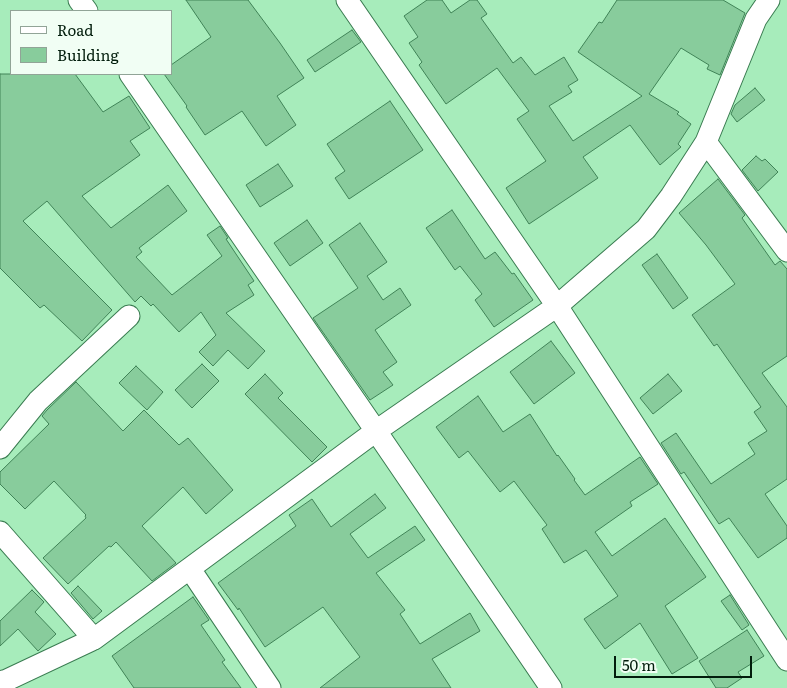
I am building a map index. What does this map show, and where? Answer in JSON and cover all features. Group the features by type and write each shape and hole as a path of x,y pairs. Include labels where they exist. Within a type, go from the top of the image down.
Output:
{"street":[{"path":"347,0 557,306 787,660"},
{"path":"6,683 94,639 376,431 557,306 646,229 671,196 706,142 756,19 769,0"},
{"path":"131,75 551,688"},
{"path":"706,142 787,251"},
{"path":"0,448 38,402 129,316"},
{"path":"0,532 94,639"},
{"path":"190,569 270,688"}],"building":[{"path":"186,0 248,0 304,78 277,96 296,125 266,146 242,111 205,135 165,75 172,75 172,64 211,37"},
{"path":"427,0 442,0 451,13 470,0 477,0 487,14 481,18 513,63 521,57 535,75 564,57 578,80 568,86 572,92 549,106 573,141 642,96 578,52 599,22 602,23 617,0 723,0 745,13 720,75 707,69 709,65 681,48 649,94 679,112 677,114 691,124 678,144 681,147 660,165 630,125 583,157 598,178 529,224 506,188 546,161 517,119 529,111 497,68 446,104 419,65 422,62 409,43 418,37 404,16"},
{"path":"352,30 361,42 315,72 307,60"},
{"path":"0,74 76,75 103,112 129,96 150,128 130,141 140,155 82,196 111,228 168,185 187,211 139,248 142,252 136,257 172,295 222,256 207,235 220,226 228,238 226,239 254,281 248,285 254,295 226,313 265,351 248,369 228,350 213,366 199,352 216,335 201,312 179,332 153,304 151,306 141,296 135,302 47,201 23,221 112,310 82,341 44,305 40,308 0,268"},
{"path":"755,88 765,100 737,122 731,114 735,105"},
{"path":"390,101 423,150 349,199 335,178 345,171 327,144"},
{"path":"756,156 762,161 765,159 778,172 758,191 742,170"},
{"path":"278,164 293,186 260,207 246,185"},
{"path":"718,179 745,215 742,218 775,265 780,261 787,269 787,356 762,373 787,407 787,479 765,494 787,526 787,538 758,558 729,518 719,524 684,472 681,474 661,443 676,433 711,484 755,454 748,443 767,431 754,412 761,407 717,344 714,346 692,315 735,284 679,213"},
{"path":"452,210 485,259 495,252 512,274 514,273 533,300 494,327 475,300 482,294 460,266 455,270 426,228"},
{"path":"307,220 323,243 290,266 274,243"},
{"path":"360,223 387,262 367,276 383,300 400,288 411,305 375,330 397,362 383,372 393,385 370,400 313,318 358,288 329,245"},
{"path":"657,254 688,298 673,309 642,265"},
{"path":"551,341 575,373 534,404 510,372"},
{"path":"202,364 219,381 192,408 175,390"},
{"path":"136,366 163,392 147,410 119,383"},
{"path":"265,374 283,393 278,398 327,447 312,462 245,394"},
{"path":"668,374 682,391 653,414 640,398"},
{"path":"76,382 123,431 144,410 179,445 188,438 233,490 206,514 183,487 142,526 176,563 152,581 116,542 111,547 109,546 68,584 43,558 86,518 86,515 54,481 25,509 0,484 0,472 49,424 42,416"},
{"path":"478,396 503,432 530,414 585,495 640,457 658,484 630,502 632,506 595,532 612,556 665,518 706,577 665,606 698,658 672,674 640,623 605,649 584,619 618,596 586,550 564,563 542,529 547,525 514,481 500,492 468,451 459,458 436,427"},
{"path":"375,494 386,508 350,534 368,558 415,526 425,540 376,573 405,610 400,614 420,644 470,613 480,631 432,659 451,688 320,688 360,657 323,607 265,647 239,608 238,610 218,583 296,526 289,515 312,499 331,527"},
{"path":"78,586 102,611 93,619 71,593"},
{"path":"32,590 44,602 35,612 56,634 38,651 18,629 0,646 0,621"},
{"path":"730,595 749,625 742,630 721,601"},
{"path":"193,597 209,620 201,625 225,660 222,662 241,688 134,688 112,656"},
{"path":"747,630 764,656 738,672 742,678 727,688 716,688 699,661"}]}
